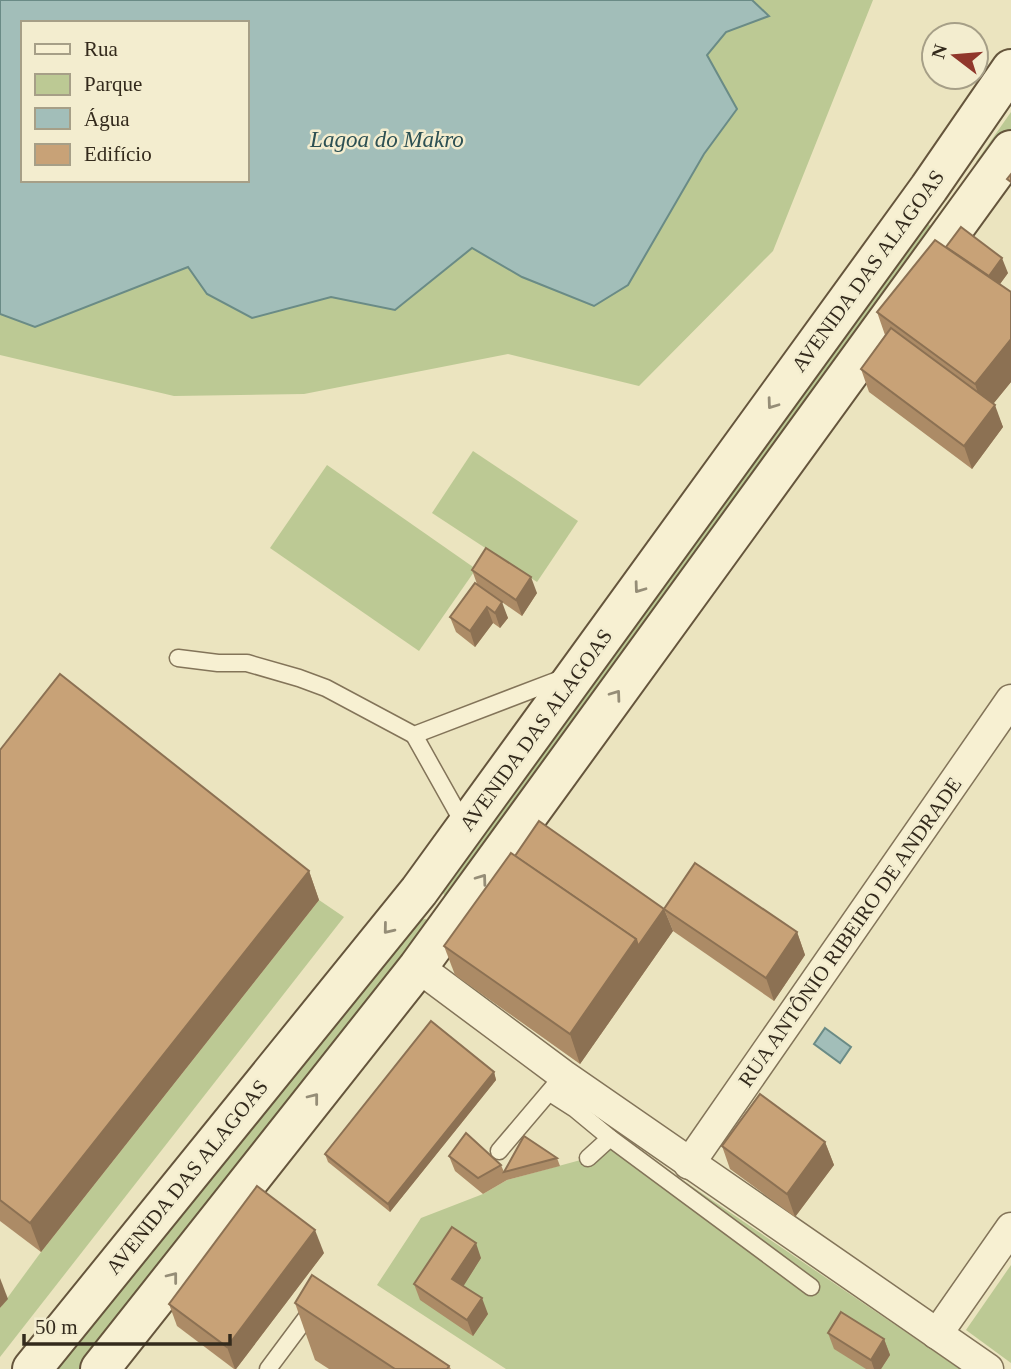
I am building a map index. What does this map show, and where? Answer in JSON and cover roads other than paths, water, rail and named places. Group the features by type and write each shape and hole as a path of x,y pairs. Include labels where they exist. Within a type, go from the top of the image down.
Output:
{"main road":[{"name":"AVENIDA DAS ALAGOAS","path":"32,1369 419,891 929,187 1006,76"},
{"path":"983,191 965,170 966,161 999,110 1006,76"},
{"path":"100,1369 454,919 1011,150"},
{"path":"874,341 882,308 945,216 946,206 929,187"},
{"path":"419,891 454,919"}],"street":[{"name":"RUA ANTÔNIO RIBEIRO DE ANDRADE","path":"689,1164 1011,700"},
{"path":"418,967 556,1084 689,1164 988,1369"},
{"path":"937,1334 1011,1228"}],"lane":[{"path":"178,658 247,663 299,678 327,688 414,735 466,828"},
{"path":"414,735 579,672"},
{"path":"499,1151 556,1084 575,1109 610,1138 811,1287"},
{"path":"588,1158 610,1138"},
{"path":"268,1369 327,1290"}],"water":[{"name":"Lagoa do Makro","path":"0,0 752,0 769,16 726,32 707,55 737,109 704,154 628,285 594,306 522,277 472,248 395,310 331,297 252,318 207,294 188,267 35,327 0,314"},
{"path":"825,1028 851,1047 840,1063 814,1044"}]}
